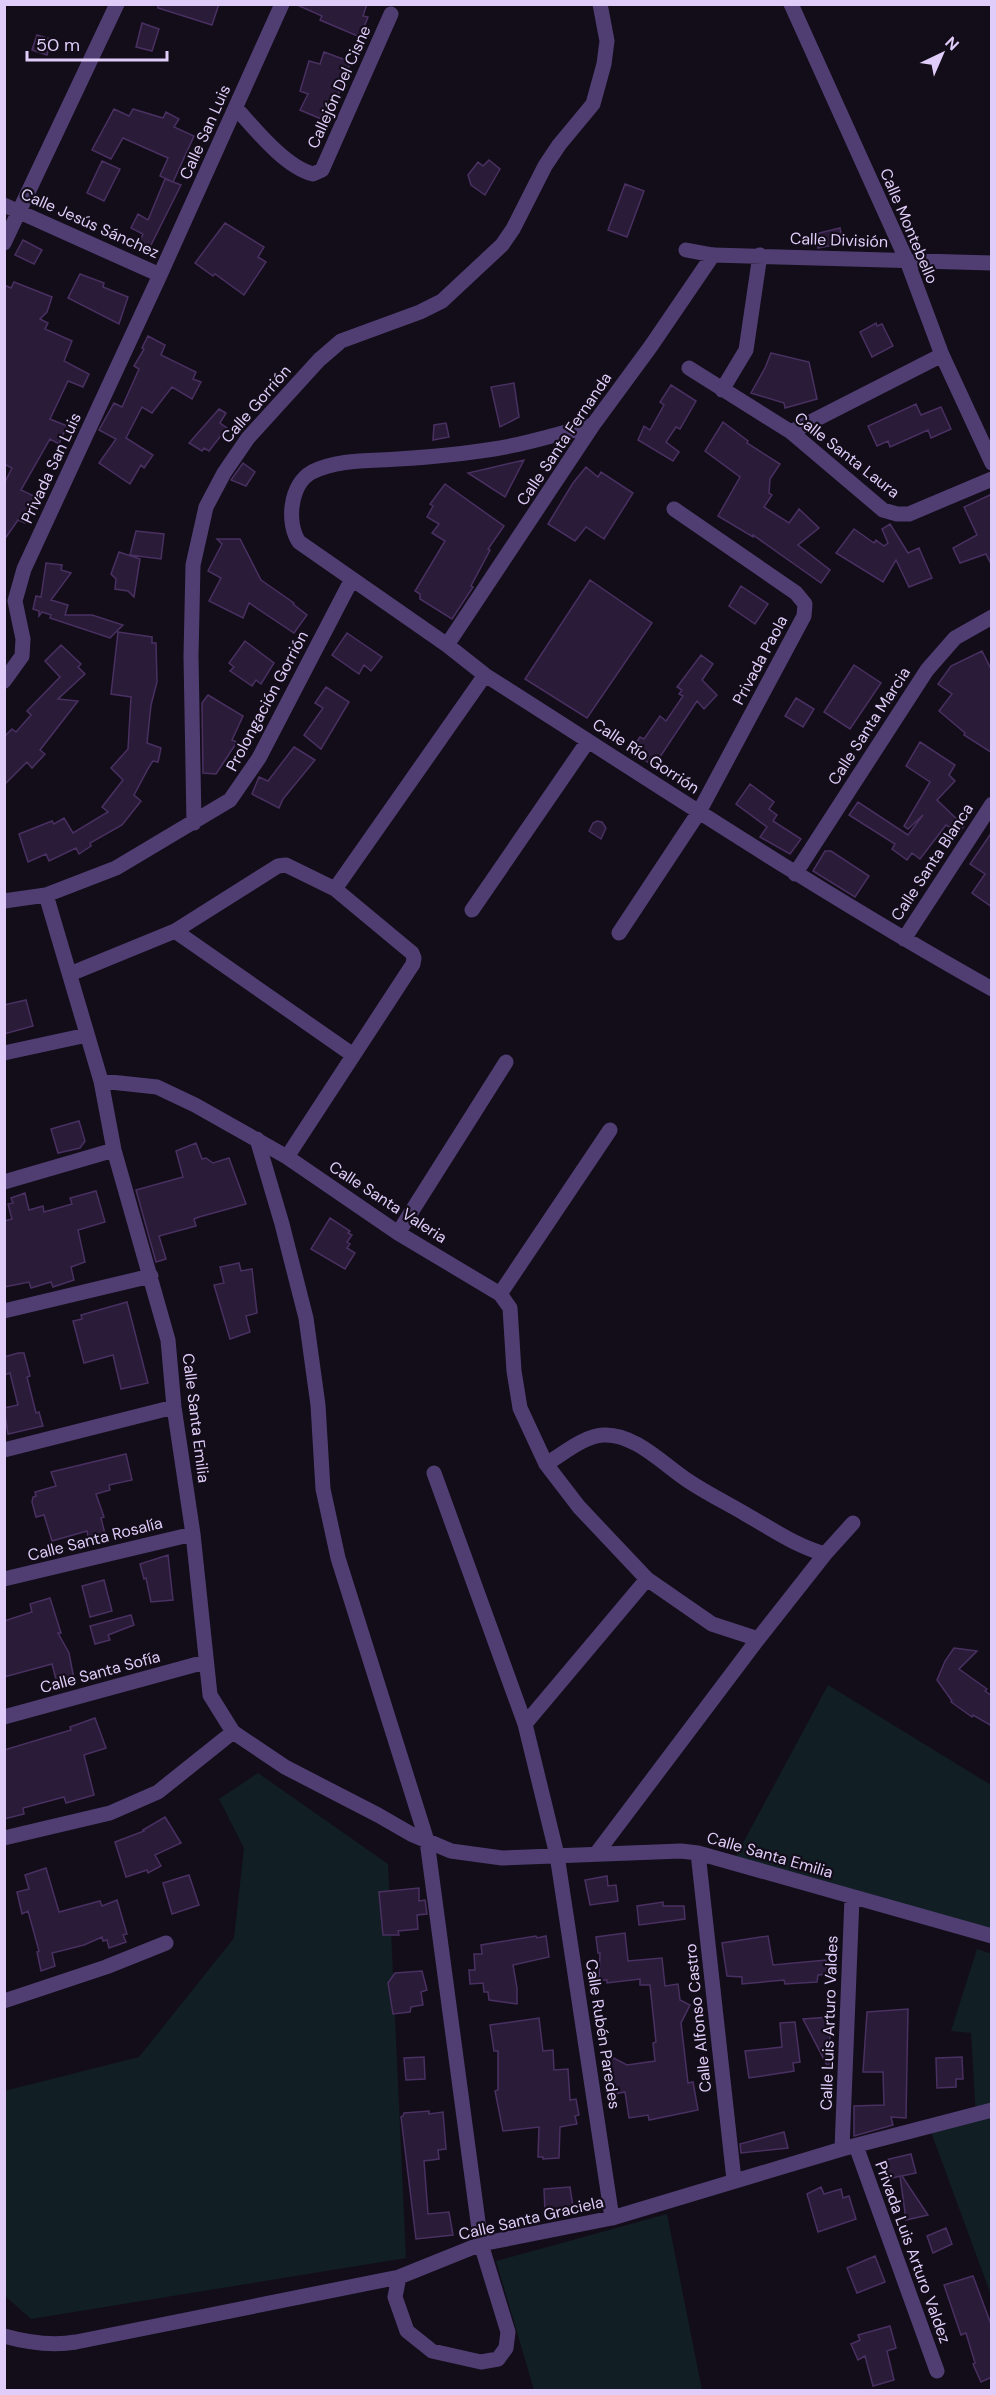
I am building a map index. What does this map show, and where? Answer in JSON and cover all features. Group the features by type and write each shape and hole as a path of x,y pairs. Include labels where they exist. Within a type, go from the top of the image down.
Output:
{"street":[{"path":"4,243 117,4"},
{"name":"Calle San Luis","path":"160,275 282,4"},
{"name":"Calle Gorrión","path":"194,823 193,565 206,507 224,473 248,438 319,360 341,341 420,312 442,301 502,245 545,166 593,104 604,64 607,40 600,4"},
{"name":"Calle Montebello","path":"791,4 907,261 942,355 992,463"},
{"name":"Callejón Del Cisne","path":"236,108 261,135 301,171 313,174 322,170 391,14"},
{"name":"Calle Jesús Sánchez","path":"4,205 160,275"},
{"name":"Calle División","path":"686,250 713,255 992,263"},
{"name":"Calle Santa Fernanda","path":"447,645 593,425 651,346 713,255"},
{"path":"722,390 746,350 760,255"},
{"name":"Privada San Luis","path":"4,681 22,656 23,639 15,601 24,568 160,275"},
{"path":"791,432 942,355"},
{"name":"Calle Santa Laura","path":"689,368 791,432 883,510 897,514 909,514 992,479"},
{"name":"Calle Río Gorrión","path":"593,425 495,449 426,457 344,462 311,472 301,482 294,497 291,524 294,535 299,542 447,645 484,675 795,874 903,939 992,988"},
{"name":"Privada Paola","path":"674,509 796,593 805,604 804,616 699,812"},
{"name":"Prolongación Gorrión","path":"194,823 230,800 243,784 259,758 352,579"},
{"name":"Calle Santa Marcia","path":"795,874 927,669 955,638 992,617"},
{"path":"335,889 484,675"},
{"path":"472,910 588,741"},
{"name":"Calle Santa Blanca","path":"903,939 992,804"},
{"path":"619,933 699,812"},
{"path":"4,901 46,895 116,868 194,823"},
{"path":"70,974 175,931 278,866 286,865 335,889 412,953 413,964 286,1157"},
{"name":"Calle Santa Emilia","path":"46,895 101,1081 114,1150 168,1340 174,1407 193,1533 210,1695 233,1732 285,1767 427,1841 451,1851 502,1858 681,1851 698,1853 992,1936"},
{"path":"175,931 353,1055"},
{"path":"4,1053 87,1035"},
{"path":"398,1233 506,1062"},
{"name":"Calle Santa Valeria","path":"101,1081 157,1087 195,1105 257,1139 398,1233 500,1294"},
{"path":"610,1130 500,1294 510,1308 514,1371 520,1408 546,1464 593,1523 647,1579 712,1624 758,1639"},
{"path":"257,1139 306,1318 318,1405 322,1489 338,1558 427,1841 481,2244 508,2332 506,2348 498,2359 481,2362 432,2351 406,2331 395,2297 399,2277"},
{"path":"4,1182 114,1150"},
{"path":"4,1311 151,1276"},
{"path":"4,1450 174,1407"},
{"path":"546,1464 591,1438 604,1435 618,1437 635,1443 688,1481 796,1543 825,1554"},
{"name":"Calle Rubén Paredes","path":"434,1473 525,1724 557,1855 612,2218"},
{"path":"596,1854 758,1639 825,1554 853,1523"},
{"name":"Calle Santa Rosalía","path":"4,1579 193,1533"},
{"path":"525,1724 647,1579"},
{"name":"Calle Santa Sofía","path":"4,1717 205,1662"},
{"path":"4,1838 110,1813 158,1792 233,1732"},
{"name":"Calle Alfonso Castro","path":"698,1853 734,2180"},
{"name":"Calle Luis Arturo Valdes","path":"849,2147 852,1898"},
{"path":"4,2001 166,1944"},
{"name":"Calle Santa Graciela","path":"4,2336 32,2343 57,2345 399,2277 481,2244 612,2218 849,2147 992,2110"},
{"name":"Privada Luis Arturo Valdez","path":"849,2147 937,2371"}],"shaded area":[{"path":"828,1685 991,1785 991,1933 871,1901 736,1856"},
{"path":"258,1773 388,1864 406,2258 31,2319 5,2296 4,2091 139,2057 234,1938 244,1848 219,1799"},
{"path":"977,1949 992,1954 991,2295 931,2132 976,2117 971,2033 951,2031"},
{"path":"667,2214 702,2390 534,2390 496,2261"}],"building":[{"path":"158,4 219,4 212,25 158,8"},
{"path":"295,4 367,4 363,16 368,17 360,37 320,20 322,16"},
{"path":"142,23 159,29 152,51 136,47"},
{"path":"37,35 51,39 47,55 32,50"},
{"path":"324,52 351,62 343,77 335,108 332,107 326,121 300,110 308,94 300,91 309,61 320,64"},
{"path":"114,109 129,116 133,109 163,118 166,112 179,119 174,127 194,136 173,182 160,176 168,158 123,138 111,159 92,150"},
{"path":"489,160 500,169 485,195 471,185 468,175 478,162 483,166"},
{"path":"102,161 120,169 104,201 87,193"},
{"path":"165,179 181,185 147,253 137,248 143,234 131,228 138,214 148,220"},
{"path":"625,184 644,191 627,237 608,230"},
{"path":"225,223 264,247 258,257 266,262 244,295 195,263"},
{"path":"840,228 843,243 818,248 815,234"},
{"path":"23,240 42,250 34,264 15,255"},
{"path":"80,274 104,283 103,287 128,297 119,324 68,298"},
{"path":"14,282 52,297 47,312 40,319 48,323 45,329 72,341 64,361 89,374 83,387 68,381 50,419 67,426 59,444 50,439 21,490 38,498 25,523 18,520 4,540 4,484 12,468 4,464 4,285 11,288"},
{"path":"876,323 877,326 882,324 893,346 872,357 860,332"},
{"path":"148,336 165,345 161,355 196,372 193,379 201,382 192,399 172,387 152,413 142,407 126,438 153,455 144,468 141,465 130,484 99,463 116,439 99,430 114,403 122,407 139,369 134,366 144,349 142,348"},
{"path":"771,353 809,362 817,399 785,408 784,403 751,393"},
{"path":"514,383 519,417 500,427 491,387"},
{"path":"671,385 696,401 680,429 676,427 666,442 679,452 673,461 638,440 644,426 650,430 664,405 660,402"},
{"path":"916,404 921,415 941,407 951,429 931,438 928,430 890,447 888,441 877,446 868,426"},
{"path":"219,409 226,413 220,423 227,428 209,451 204,448 202,451 189,443"},
{"path":"723,422 748,441 747,443 780,464 770,479 769,493 772,495 764,507 789,523 799,509 819,528 798,545 830,570 821,583 753,535 753,537 718,516 740,477 705,451"},
{"path":"446,423 449,437 433,440 434,425"},
{"path":"524,460 505,497 468,473 490,468"},
{"path":"243,463 255,472 246,486 231,480"},
{"path":"586,467 598,477 601,472 633,493 604,539 586,527 575,541 548,524 573,483"},
{"path":"445,484 504,526 488,549 490,550 471,586 473,587 452,619 420,599 420,594 415,591 445,541 432,533 439,524 427,517 433,506 430,504"},
{"path":"992,494 992,566 986,554 960,563 953,548 977,535 964,507"},
{"path":"890,524 908,553 919,548 932,578 909,587 896,560 883,582 836,553 854,529 874,543 876,540 884,546 888,543 882,529"},
{"path":"136,531 164,534 161,559 130,555"},
{"path":"217,539 240,539 261,580 307,615 294,633 249,603 243,618 209,601 221,578 208,571 222,544"},
{"path":"119,552 140,559 134,597 128,591 115,589 116,579 111,574"},
{"path":"46,563 62,565 61,570 71,573 51,600 68,605 65,615 92,615 123,625 110,638 50,618 51,615 42,612 39,616 39,611 33,609 36,596 41,597"},
{"path":"590,580 652,623 587,718 525,679"},
{"path":"741,586 768,604 755,624 729,606"},
{"path":"118,632 152,637 152,643 156,643 157,682 151,705 147,743 161,748 158,762 153,761 149,767 134,795 141,801 122,825 90,843 91,846 79,854 76,848 49,861 46,854 28,862 19,834 52,821 54,824 64,818 73,833 108,812 102,807 123,780 111,768 128,749 131,697 111,694"},
{"path":"347,633 382,657 371,671 364,665 359,674 332,655"},
{"path":"245,641 274,663 261,684 256,680 252,686 230,671 234,667 229,663"},
{"path":"61,645 81,664 78,667 85,674 58,699 78,701 40,750 45,754 32,768 27,762 4,785 4,737 12,729 16,732 31,715 27,711 60,677 45,661"},
{"path":"982,651 992,671 992,753 964,735 965,733 939,711 952,694 938,684 951,666"},
{"path":"701,655 713,664 702,680 717,695 704,709 697,701 654,766 630,751 640,737 644,739 660,716 666,721 683,696 679,694 682,690 677,687"},
{"path":"854,665 881,683 850,729 824,712"},
{"path":"326,687 349,702 321,749 304,735 323,708 315,703"},
{"path":"208,695 243,716 232,740 237,742 216,774 203,773 202,703"},
{"path":"796,698 814,709 803,727 785,716"},
{"path":"920,742 955,765 949,775 955,781 937,800 964,826 959,833 946,825 920,859 912,853 907,860 892,849 895,844 849,815 858,802 908,835 923,815 908,829 904,826 930,782 906,766"},
{"path":"294,747 315,760 283,799 279,808 252,794 259,777 268,781"},
{"path":"750,784 774,802 769,809 777,815 773,821 801,839 790,854 760,837 767,827 736,804"},
{"path":"602,822 606,828 601,839 589,831 593,823"},
{"path":"992,832 992,907 972,893 985,874 970,864"},
{"path":"825,851 831,851 869,876 855,897 813,871"},
{"path":"26,1000 33,1026 4,1034 4,1005"},
{"path":"79,1121 85,1141 80,1148 58,1153 51,1129"},
{"path":"196,1143 202,1159 206,1158 213,1163 229,1158 246,1204 199,1217 194,1219 196,1226 159,1236 166,1259 156,1262 136,1190 183,1177 176,1151"},
{"path":"96,1191 105,1222 78,1230 85,1262 71,1267 74,1280 53,1287 51,1282 31,1288 29,1282 4,1287 4,1221 12,1219 8,1204 13,1203 11,1198 25,1193 29,1210 43,1206 44,1212 72,1204 70,1198"},
{"path":"330,1218 350,1231 348,1233 352,1235 347,1242 350,1244 347,1248 355,1253 345,1269 311,1249"},
{"path":"239,1263 241,1271 252,1269 257,1313 246,1316 250,1332 230,1339 214,1285 224,1283 220,1267"},
{"path":"127,1302 148,1383 121,1389 113,1355 84,1363 73,1321 82,1319 81,1315"},
{"path":"24,1353 36,1413 39,1412 43,1426 8,1434 4,1408 18,1405 10,1373 4,1375 4,1357"},
{"path":"126,1454 132,1480 109,1485 110,1490 96,1494 104,1517 101,1518 105,1534 88,1537 87,1531 52,1541 44,1515 36,1517 32,1502 33,1497 36,1496 35,1492 56,1486 51,1472"},
{"path":"168,1555 173,1600 151,1602 146,1578 144,1579 140,1564"},
{"path":"104,1580 112,1611 90,1617 82,1586"},
{"path":"50,1598 61,1633 58,1633 69,1653 74,1679 57,1683 52,1664 4,1677 4,1621 32,1612 30,1604"},
{"path":"131,1615 134,1625 108,1635 110,1640 95,1644 90,1626"},
{"path":"954,1648 977,1651 959,1669 987,1689 985,1691 992,1696 992,1726 973,1715 972,1717 951,1702 937,1680 945,1661"},
{"path":"95,1718 106,1748 84,1755 94,1795 66,1803 64,1797 23,1808 24,1814 4,1819 4,1750 71,1730 70,1727"},
{"path":"165,1817 181,1843 155,1855 161,1866 148,1873 147,1870 126,1877 115,1842 144,1831"},
{"path":"46,1868 59,1912 100,1901 102,1906 117,1900 127,1934 123,1935 126,1942 109,1948 107,1940 103,1941 102,1937 84,1945 52,1953 55,1966 41,1971 37,1952 39,1951 28,1911 22,1914 17,1892 29,1889 25,1875"},
{"path":"189,1875 199,1905 172,1914 163,1883"},
{"path":"607,1876 608,1886 616,1885 618,1901 590,1905 585,1880"},
{"path":"419,1888 419,1901 425,1900 427,1914 417,1915 418,1929 398,1931 399,1935 383,1935 379,1892"},
{"path":"663,1902 663,1906 684,1906 685,1919 639,1925 637,1906"},
{"path":"625,1933 628,1961 662,1958 665,1986 678,1984 680,2000 690,2005 681,2023 688,2083 693,2082 698,2110 649,2120 648,2115 629,2118 625,2092 614,2094 608,2055 627,2065 655,2061 653,2043 656,2042 650,1985 640,1985 640,1979 607,1983 607,1980 599,1980 600,1953 598,1953 596,1937"},
{"path":"536,1936 537,1938 546,1936 549,1957 513,1965 517,2004 489,2000 488,1992 484,1992 483,1983 470,1984 469,1970 475,1970 474,1954 482,1954 481,1945"},
{"path":"768,1936 773,1965 826,1960 827,1974 818,1975 817,1982 785,1984 784,1980 742,1984 742,1977 727,1976 722,1943"},
{"path":"422,1971 427,1990 421,1992 423,2005 411,2007 410,2012 393,2014 388,1983 395,1973"},
{"path":"908,2009 906,2118 891,2117 893,2125 854,2136 854,2106 884,2105 883,2072 863,2072 867,2012"},
{"path":"829,2017 830,2036 829,2069 803,2019"},
{"path":"539,2018 543,2051 553,2050 554,2070 568,2069 570,2100 576,2099 579,2115 575,2116 577,2124 560,2127 559,2158 538,2157 539,2127 503,2131 495,2091 498,2090 498,2051 494,2051 490,2025"},
{"path":"795,2022 800,2062 793,2063 794,2071 749,2078 745,2051 782,2047 780,2023"},
{"path":"424,2057 425,2079 406,2080 404,2058"},
{"path":"962,2057 963,2079 956,2079 956,2087 937,2088 936,2058"},
{"path":"429,2111 429,2114 443,2112 446,2149 438,2150 439,2159 424,2161 428,2214 449,2212 453,2235 416,2239 401,2117 404,2113"},
{"path":"784,2132 788,2148 741,2153 740,2144"},
{"path":"911,2154 916,2173 902,2176 928,2215 906,2220 900,2176 889,2179 885,2160"},
{"path":"570,2187 573,2207 545,2211 544,2189"},
{"path":"821,2187 824,2194 841,2189 843,2198 849,2196 856,2219 818,2232 807,2194"},
{"path":"946,2228 952,2244 933,2253 927,2236"},
{"path":"875,2256 885,2282 857,2293 847,2268"},
{"path":"973,2276 992,2327 992,2377 981,2382 973,2364 975,2363 966,2333 961,2335 944,2285"},
{"path":"890,2326 896,2348 887,2351 894,2380 873,2386 865,2356 858,2360 851,2344 860,2340 858,2335"}]}
